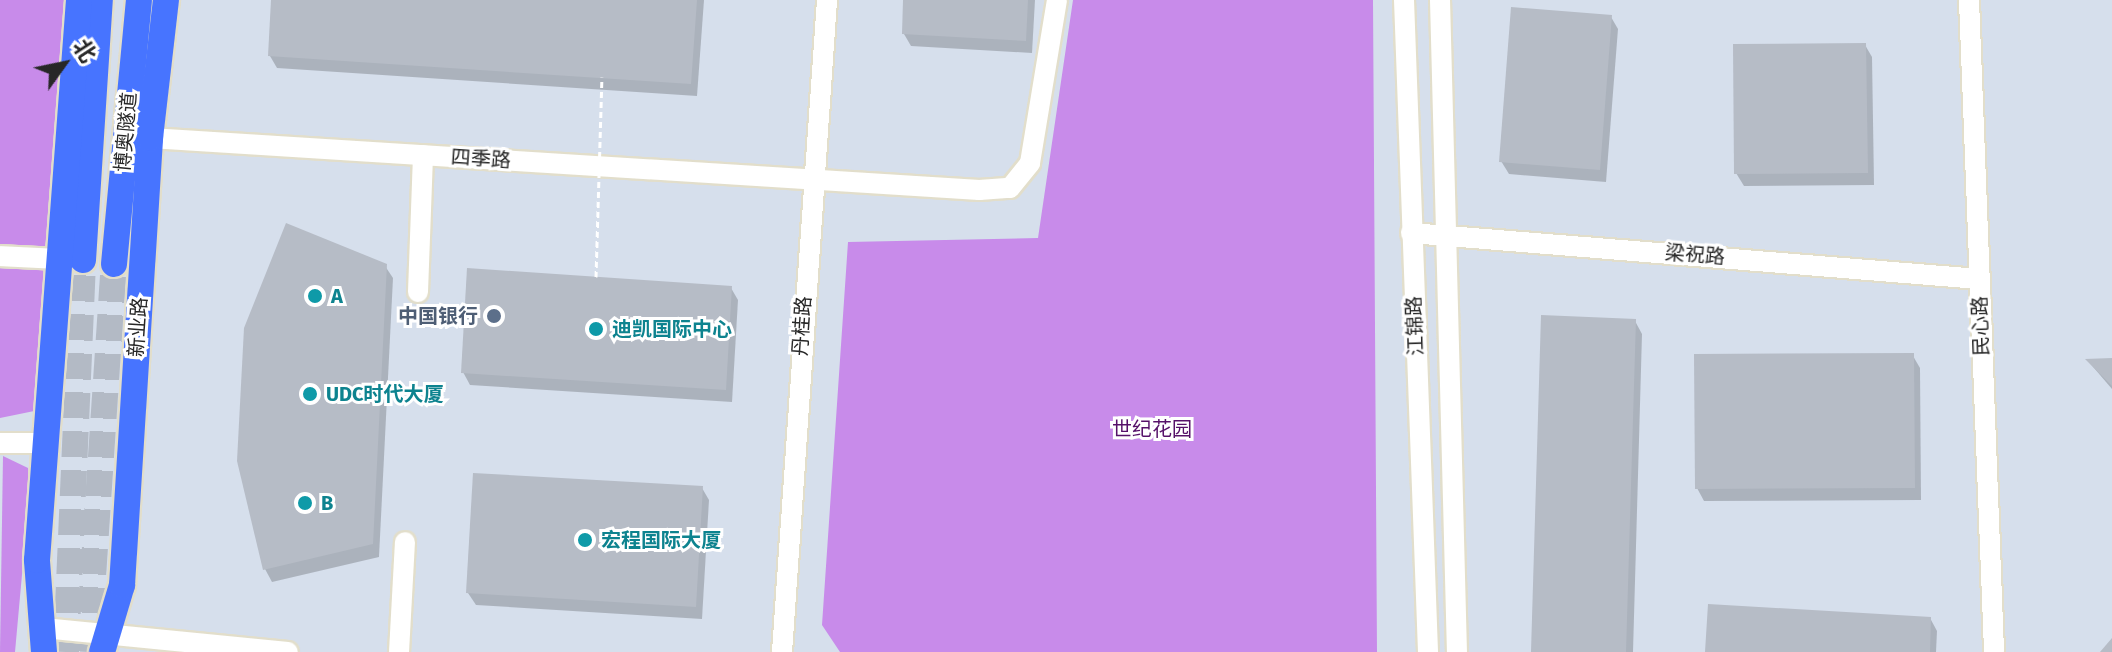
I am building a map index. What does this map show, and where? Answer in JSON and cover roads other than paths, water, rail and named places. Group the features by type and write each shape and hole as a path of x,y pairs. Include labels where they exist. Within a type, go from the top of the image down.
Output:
{"main road":[{"path":"44,640 37,560 46,443 71,260 79,0"},
{"name":"博奥隧道","path":"71,260 100,0"},
{"name":"博奥隧道","path":"114,264 139,0"},
{"name":"新业路","path":"105,644 122,585 150,138 166,0"}],"street":[{"name":"丹桂路","path":"782,652 811,180 827,0"},
{"name":"四季路","path":"150,138 811,180 1010,188 1030,163 1057,0"},
{"name":"江锦路","path":"1404,0 1428,652"},
{"name":"江锦路","path":"1440,0 1457,652"},
{"name":"民心路","path":"1969,0 1994,652"},
{"path":"418,292 423,155"},
{"name":"梁祝路","path":"1411,233 1979,279"},
{"path":"0,256 71,260"},
{"path":"0,443 46,443"},
{"path":"399,652 405,542"},
{"path":"44,640 288,652"}],"tunnel":[{"path":"66,652 83,260"},
{"path":"88,652 114,264"}],"place":[{"name":"A","path":"315,296"},
{"name":"中国银行","path":"494,316"},
{"name":"迪凯国际中心","path":"596,329"},
{"name":"UDC时代大厦","path":"310,394"},
{"name":"B","path":"305,503"},
{"name":"宏程国际大厦","path":"585,540"}],"park label":[{"name":"世纪花园","path":"1152,429"}]}
